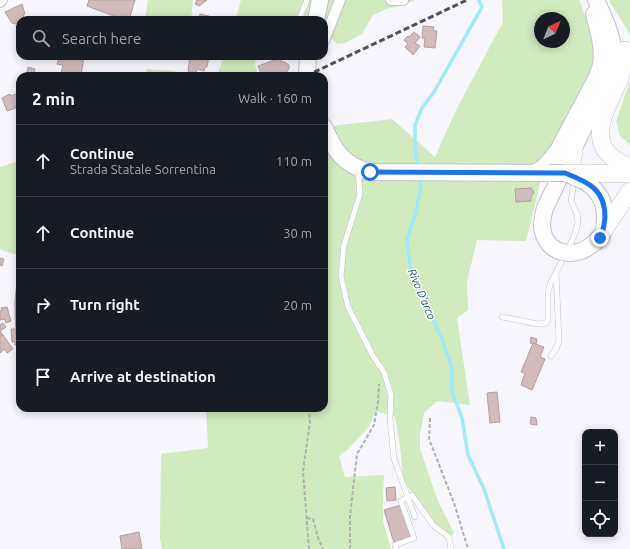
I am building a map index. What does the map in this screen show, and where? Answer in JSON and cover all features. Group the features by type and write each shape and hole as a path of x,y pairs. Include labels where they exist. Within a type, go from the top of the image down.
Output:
{"highway":[{"path":"625,50 624,64 619,80 607,105 600,127 601,142 609,154 621,164 630,167"},
{"path":"546,176 586,177 630,174"},
{"path":"604,230 627,199"}],"main road":[{"path":"317,16 320,0"},
{"path":"586,177 604,204 604,230 600,238 583,251 574,254 565,254 554,247 546,239 542,228 542,218 545,208 545,166 557,152 597,77 601,65 598,27 590,0"},
{"path":"546,176 579,138 607,79 612,65 613,50 611,35 596,0"},
{"path":"596,0 614,20 623,39 625,50"},
{"path":"308,72 310,60"},
{"path":"328,135 333,146 346,161 358,169 370,172 546,176"}],"street":[{"path":"328,31 340,0"},
{"path":"391,0 403,0"}],"lane":[{"path":"301,16 307,0"},
{"path":"502,316 538,324 546,323 548,320 548,292 551,282 576,231 578,222 577,214 571,201 572,188 579,162 579,138"},
{"path":"358,169 360,194 344,244 341,276 348,307 373,356 384,372 391,395 390,418 394,459 415,517"},
{"path":"551,356 557,347 559,340 556,272"},
{"path":"396,549 395,545 414,538 401,501 412,495 433,525 449,537 451,549"}],"path":[{"path":"350,549 350,516 358,454 374,425 379,384"},
{"path":"309,412 310,422 303,471 309,549"},
{"path":"430,418 429,439 454,503 468,549"},
{"path":"307,518 313,519 318,538 323,549"}],"green space":[{"path":"148,0 193,0 191,16 146,16"},
{"path":"241,0 415,0 404,5 386,9 373,15 362,34 345,43 337,44 332,38 328,37 328,16 236,16"},
{"path":"502,0 579,0 594,50 595,68 547,155 526,241 477,240 467,282 468,310 457,318 470,405 437,401 424,413 420,434 420,449 438,501 454,533 449,537 433,525 403,479 400,446 395,417 376,411 368,428 346,451 339,456 345,477 384,475 383,521 391,549 162,549 160,538 161,454 208,448 206,412 328,412 328,127 392,119 435,157 456,110 503,22"},
{"path":"630,0 630,36 609,1"},
{"path":"223,60 256,60 257,72 218,72"},
{"path":"146,69 175,72 147,72"},
{"path":"630,81 630,145 620,136 616,121"},
{"path":"16,162 16,255 1,250 0,248 0,167"}],"building":[{"path":"89,0 135,0 130,16 113,16 87,6"},
{"path":"197,0 207,0 199,6 195,4"},
{"path":"22,4 25,14 23,16 16,16 16,24 12,23 5,12"},
{"path":"423,26 434,27 433,31 437,31 435,48 424,47 425,38 422,38"},
{"path":"414,32 420,37 415,43 420,46 413,55 405,47 408,44 404,40"},
{"path":"58,60 83,60 82,72 61,72 63,65 57,64"},
{"path":"189,60 208,60 207,67 205,67 204,71 197,69 196,72 188,71"},
{"path":"274,60 281,60 289,65 289,69 287,72 260,72 258,66"},
{"path":"28,67 35,69 35,72 27,72"},
{"path":"10,94 11,96 16,94 16,108 7,111 2,98"},
{"path":"531,188 534,192 531,197 531,201 516,202 515,189"},
{"path":"0,258 4,259 2,266 0,265"},
{"path":"16,291 16,316 15,316"},
{"path":"7,307 11,321 6,323 5,319 0,320 0,311 2,311 1,308"},
{"path":"3,323 6,327 0,331 0,325"},
{"path":"11,329 16,329 16,345 15,342 12,342"},
{"path":"3,335 13,349 7,353 5,349 0,353 0,337"},
{"path":"531,337 537,339 536,344 530,343"},
{"path":"533,343 544,347 540,357 545,359 532,390 521,385 525,373 521,372"},
{"path":"497,392 500,422 490,423 487,393"},
{"path":"531,417 536,418 537,425 530,424"},
{"path":"395,487 396,500 387,501 386,488"},
{"path":"401,505 411,537 394,543 384,510"},
{"path":"139,532 142,549 122,549 120,536"}],"waterway":[{"name":"Rivo D'arco","path":"418,168 415,149 415,125 422,108 434,92 482,7 479,0"},
{"name":"Rivo D'arco","path":"420,176 421,186 416,212 407,239 411,273 442,339 452,368 452,391 462,418 468,455 484,489 504,549"}],"railway":[{"path":"314,72 467,0"}],"route":[{"path":"370,172 565,173 586,182 600,195 604,204 605,215 604,230 600,238"}]}
